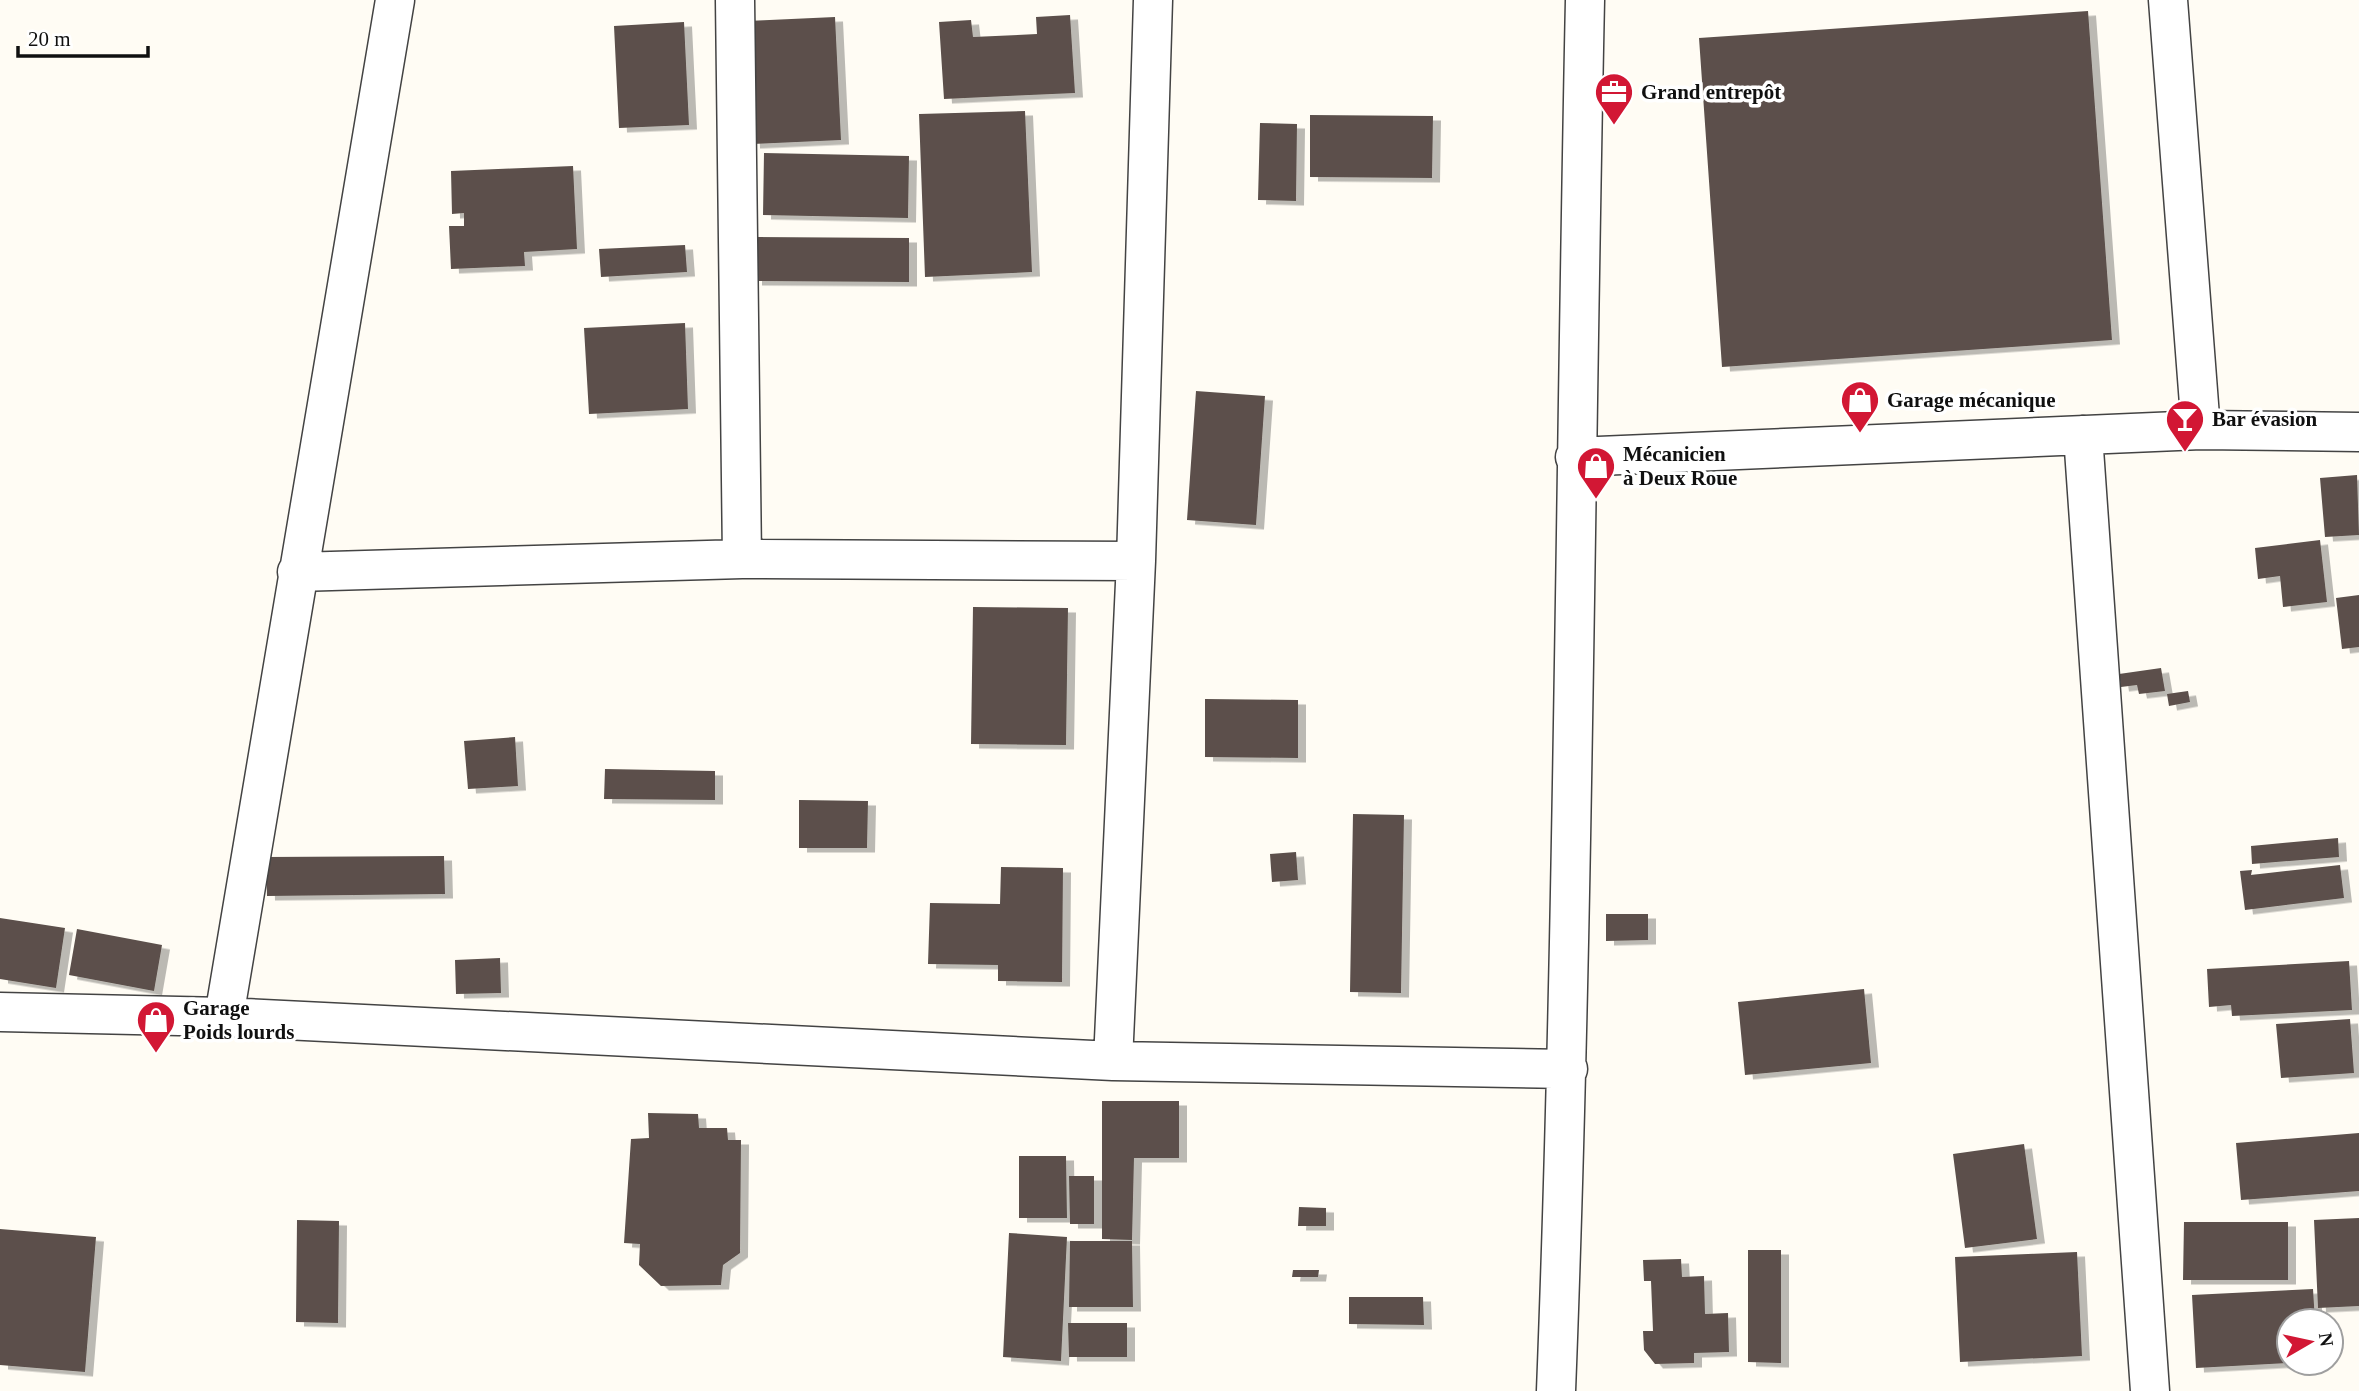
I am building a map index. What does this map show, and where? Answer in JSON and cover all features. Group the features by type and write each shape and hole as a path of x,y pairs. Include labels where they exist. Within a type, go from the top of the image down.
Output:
{"street":[{"path":"224,1017 395,0"},
{"path":"735,0 741,559"},
{"path":"1113,1060 1136,561 1153,0"},
{"path":"1556,1391 1568,1069 1575,457 1585,0"},
{"path":"2168,0 2201,430"},
{"path":"1575,457 2201,430 2359,432"},
{"path":"2082,435 2150,1391"},
{"path":"297,572 741,559 1136,561"},
{"path":"0,1012 224,1017 1113,1060 1568,1069"}],"building":[{"path":"2088,11 2112,340 1722,367 1699,38"},
{"path":"1070,15 1075,93 944,99 939,22 971,20 973,37 1037,34 1036,17"},
{"path":"835,17 841,140 752,144 747,21"},
{"path":"684,22 689,125 619,128 614,26"},
{"path":"1025,111 1032,272 925,277 919,114"},
{"path":"1310,115 1433,116 1432,178 1310,177"},
{"path":"1260,123 1297,124 1296,201 1258,200"},
{"path":"764,153 909,156 908,218 763,215"},
{"path":"573,166 577,249 524,252 525,266 451,269 449,226 464,226 464,213 452,214 451,171"},
{"path":"754,237 909,238 909,282 754,281"},
{"path":"685,245 687,272 601,277 599,249"},
{"path":"685,323 688,409 589,414 584,328"},
{"path":"1196,391 1265,396 1256,525 1187,520"},
{"path":"2357,475 2359,535 2325,537 2320,478"},
{"path":"2320,540 2327,602 2283,607 2280,576 2258,579 2255,548"},
{"path":"2359,595 2359,647 2342,649 2336,598"},
{"path":"973,607 1068,608 1066,745 971,744"},
{"path":"2161,668 2165,691 2139,694 2137,685 2121,687 2119,674"},
{"path":"2188,691 2190,702 2169,706 2167,694"},
{"path":"1205,699 1298,700 1298,758 1205,757"},
{"path":"515,737 518,786 468,789 464,741"},
{"path":"605,769 715,771 715,800 604,799"},
{"path":"799,800 868,801 867,848 799,848"},
{"path":"1353,814 1404,815 1401,993 1350,992"},
{"path":"2338,838 2339,857 2252,864 2251,846"},
{"path":"1296,852 1298,880 1272,882 1270,854"},
{"path":"444,856 445,894 267,896 266,857"},
{"path":"2340,865 2344,898 2245,910 2240,871 2252,870 2251,875"},
{"path":"1001,867 1063,868 1062,982 998,981 998,965 928,964 930,903 1000,904"},
{"path":"1606,914 1648,914 1648,940 1606,941"},
{"path":"0,918 65,928 56,988 0,979"},
{"path":"77,929 162,945 154,991 69,975"},
{"path":"500,958 501,993 456,994 455,960"},
{"path":"2349,961 2352,1010 2232,1016 2231,1005 2209,1007 2207,969"},
{"path":"1864,989 1871,1063 1745,1075 1738,1002"},
{"path":"2350,1019 2354,1073 2281,1078 2276,1024"},
{"path":"1102,1101 1179,1101 1179,1158 1134,1158 1132,1240 1102,1239"},
{"path":"648,1113 698,1114 699,1128 727,1128 728,1140 741,1140 740,1253 723,1265 721,1285 661,1286 639,1265 640,1244 624,1243 631,1139 649,1138"},
{"path":"2359,1133 2359,1191 2241,1200 2236,1143"},
{"path":"2024,1144 2037,1239 1965,1248 1953,1154"},
{"path":"1019,1156 1066,1156 1067,1218 1019,1218"},
{"path":"1069,1176 1094,1176 1094,1224 1070,1224"},
{"path":"1299,1207 1326,1208 1326,1226 1298,1226"},
{"path":"2359,1218 2359,1306 2318,1307 2314,1220"},
{"path":"297,1220 339,1221 338,1323 296,1322"},
{"path":"2184,1222 2288,1222 2288,1280 2183,1280"},
{"path":"0,1229 96,1237 85,1372 0,1365"},
{"path":"1009,1233 1067,1237 1061,1361 1003,1357"},
{"path":"1070,1241 1132,1241 1133,1307 1069,1307"},
{"path":"1748,1250 1781,1250 1781,1363 1748,1362"},
{"path":"2077,1252 2082,1356 1960,1362 1955,1257"},
{"path":"1681,1259 1682,1277 1704,1276 1705,1314 1728,1313 1729,1352 1694,1353 1694,1363 1655,1364 1644,1350 1643,1331 1653,1331 1651,1281 1644,1281 1643,1260"},
{"path":"1293,1270 1319,1270 1318,1277 1292,1277"},
{"path":"2313,1289 2314,1307 2275,1307 2275,1364 2196,1368 2192,1295"},
{"path":"1349,1297 1423,1297 1424,1325 1349,1324"},
{"path":"1068,1323 1127,1323 1127,1357 1069,1357"}],"place":[{"name":"Grand entrepôt","path":"1614,126"},
{"name":"Garage mécanique","path":"1860,434"},
{"name":"Bar évasion","path":"2185,453"},
{"name":"Mécanicien à Deux Roue","path":"1596,500"},
{"name":"Garage Poids lourds","path":"156,1054"}]}
